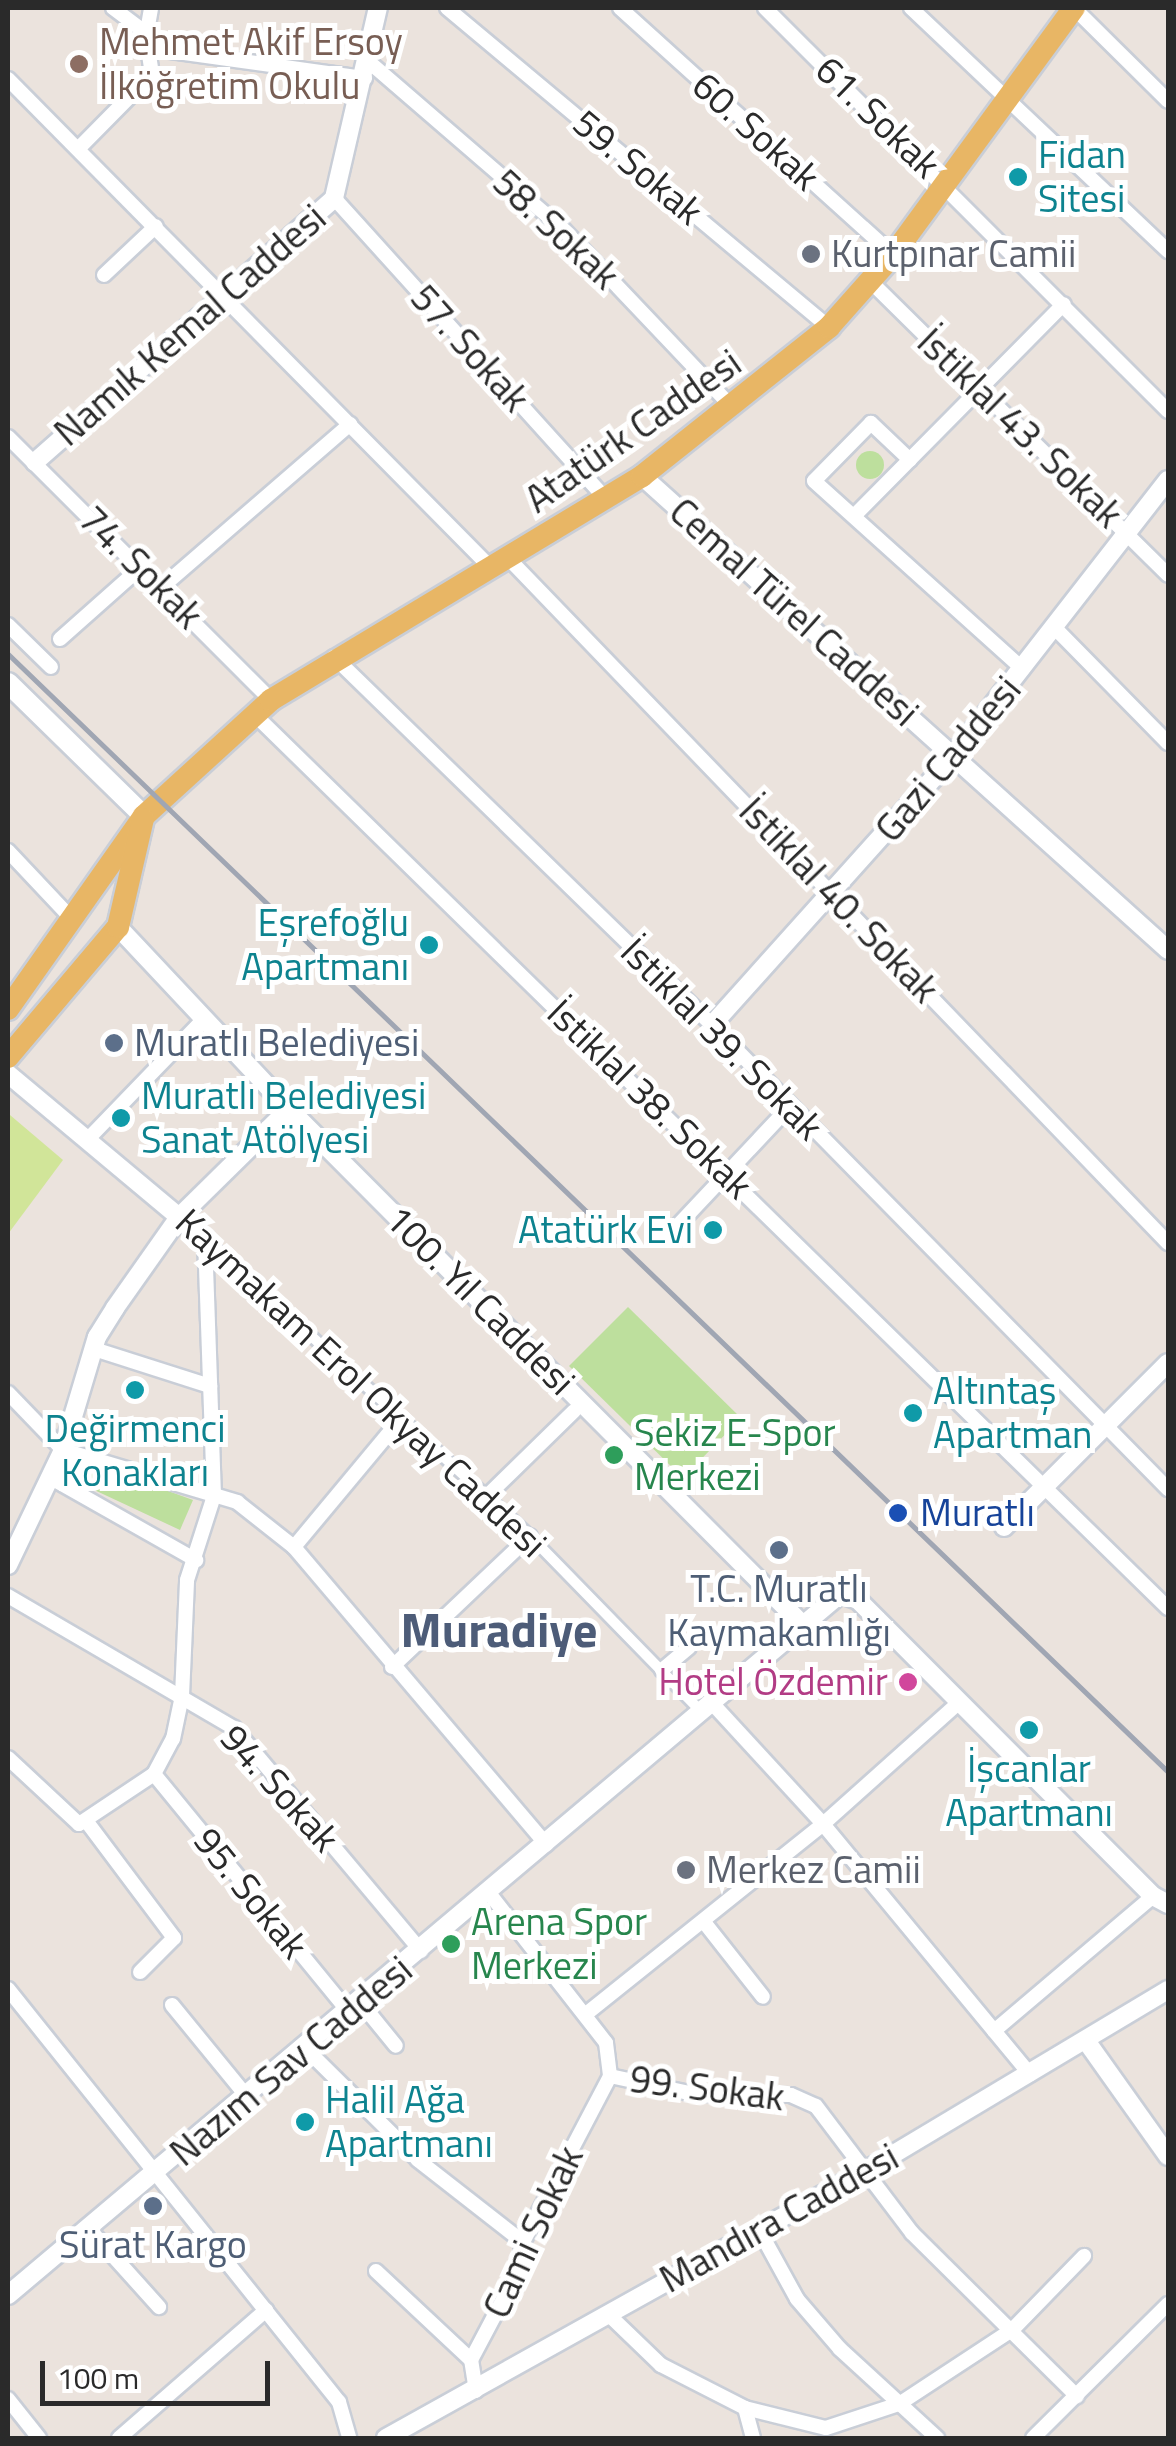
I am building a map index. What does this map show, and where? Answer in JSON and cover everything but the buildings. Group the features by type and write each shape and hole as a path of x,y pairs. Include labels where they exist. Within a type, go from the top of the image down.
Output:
{"main road":[{"name":"Atatürk Caddesi","path":"8,1009 144,816 263,708 334,657 500,564 642,476 733,409 829,327 893,255 1074,8"},
{"path":"8,683 144,816 128,904 112,934 8,1057"},
{"path":"98,882 128,904"},
{"path":"72,919 112,934"}],"street":[{"path":"113,8 146,37 170,51 366,69"},
{"path":"78,149 152,74 146,37 151,8"},
{"name":"Namık Kemal Caddesi","path":"35,462 334,198 378,8"},
{"name":"59. Sokak","path":"446,8 829,327"},
{"name":"60. Sokak","path":"620,8 893,255"},
{"name":"61. Sokak","path":"765,8 947,184 1168,410"},
{"path":"912,8 1009,95 1168,251"},
{"path":"1074,8 1168,102"},
{"name":"58. Sokak","path":"366,69 564,230 733,409"},
{"name":"İstiklal 40. Sokak","path":"8,79 350,424 500,564 834,894 1168,1243"},
{"name":"57. Sokak","path":"334,198 606,498"},
{"path":"104,275 156,226"},
{"name":"İstiklal 43. Sokak","path":"871,282 1168,575"},
{"path":"854,516 1064,304"},
{"path":"910,460 870,423 814,481 1023,670"},
{"path":"162,587 350,424"},
{"name":"74. Sokak","path":"8,437 162,587 263,708"},
{"name":"Cemal Türel Caddesi","path":"642,476 1168,950"},
{"name":"Gazi Caddesi","path":"712,1025 834,894 953,756 1023,670 1124,530 1168,480"},
{"path":"60,638 142,567"},
{"path":"8,624 52,667"},
{"path":"1053,626 1168,743"},
{"name":"İstiklal 39. Sokak","path":"334,657 712,1025 789,1108 1168,1489"},
{"name":"İstiklal 38. Sokak","path":"263,708 726,1173 1168,1608"},
{"path":"11,860 72,919"},
{"name":"100. Yıl Caddesi","path":"112,934 203,1020 804,1625"},
{"path":"88,1139 203,1020"},
{"name":"Kaymakam Erol Okyay Caddesi","path":"8,1074 180,1216 530,1536 662,1670 705,1706"},
{"path":"668,1236 789,1108"},
{"path":"8,1565 63,1450 94,1349 180,1216 289,1109"},
{"path":"83,1823 154,1774 173,1738 182,1696 187,1580 214,1496 205,1239"},
{"path":"94,1349 210,1386"},
{"path":"1004,1527 1168,1362"},
{"path":"8,1393 63,1450 236,1502 294,1547 392,1668 546,1844"},
{"path":"486,1497 574,1411"},
{"path":"294,1547 400,1420"},
{"path":"51,1478 196,1560"},
{"path":"392,1668 530,1536"},
{"path":"776,1595 852,1595 958,1704 1161,1900 994,2031"},
{"name":"Nazım Sav Caddesi","path":"8,2295 355,2008 705,1706 804,1625 852,1595"},
{"name":"94. Sokak","path":"8,1596 234,1728 421,1951"},
{"path":"662,1670 690,1646"},
{"path":"586,2014 823,1824 958,1704"},
{"path":"705,1706 823,1824 1030,2074"},
{"path":"8,1758 83,1823 174,1938 140,1972"},
{"name":"95. Sokak","path":"154,1774 355,2008 396,2046"},
{"name":"99. Sokak","path":"489,1893 606,2043 610,2076 693,2094 791,2095 816,2106 912,2233 1013,2329 1076,2396"},
{"path":"704,1922 763,1997"},
{"path":"8,1990 160,2172 339,2402 348,2438"},
{"name":"Mandıra Caddesi","path":"386,2438 867,2170 1087,2042 1168,1990"},
{"path":"172,2005 248,2098"},
{"path":"1087,2042 1168,2156"},
{"path":"306,2048 418,2160 522,2242"},
{"name":"Cami Sokak","path":"476,2391 471,2360 517,2273 522,2242 610,2076"},
{"path":"758,2228 797,2299 937,2438"},
{"path":"90,2229 159,2307"},
{"path":"609,2315 660,2365 745,2408 826,2428 899,2404 1013,2329 1084,2256"},
{"path":"376,2271 471,2360"},
{"path":"1033,2438 1168,2304"},
{"path":"118,2438 266,2310"},
{"path":"8,2399 40,2438"},
{"path":"745,2408 753,2438"}],"green space":[{"path":"870,451 880,455 884,465 880,475 870,479 860,475 856,465 860,455"},
{"path":"10,1115 63,1160 8,1234 8,1119"},
{"path":"628,1307 741,1418 683,1478 569,1366"},
{"path":"85,1461 193,1500 180,1530 75,1481"}],"railway":[{"path":"8,654 1168,1772"}],"place":[{"name":"Mehmet Akif Ersoy İlköğretim Okulu","path":"79,64"},
{"name":"Fidan Sitesi","path":"1018,177"},
{"name":"Kurtpınar Camii","path":"811,254"},
{"name":"Eşrefoğlu Apartmanı","path":"429,945"},
{"name":"Muratlı Belediyesi","path":"114,1043"},
{"name":"Muratlı Belediyesi Sanat Atölyesi","path":"121,1118"},
{"name":"Atatürk Evi","path":"713,1230"},
{"name":"Değirmenci Konakları","path":"135,1390"},
{"name":"Altıntaş Apartman","path":"913,1413"},
{"name":"Sekiz E-Spor Merkezi","path":"614,1455"},
{"name":"Muratlı","path":"898,1513"},
{"name":"T.C. Muratlı Kaymakamlığı","path":"779,1550"},
{"name":"Hotel Özdemir","path":"908,1682"},
{"name":"İşcanlar Apartmanı","path":"1029,1730"},
{"name":"Merkez Camii","path":"686,1870"},
{"name":"Arena Spor Merkezi","path":"451,1944"},
{"name":"Halil Ağa Apartmanı","path":"305,2122"},
{"name":"Sürat Kargo","path":"153,2206"}],"district":[{"name":"Muradiye","path":"499,1630"}]}
